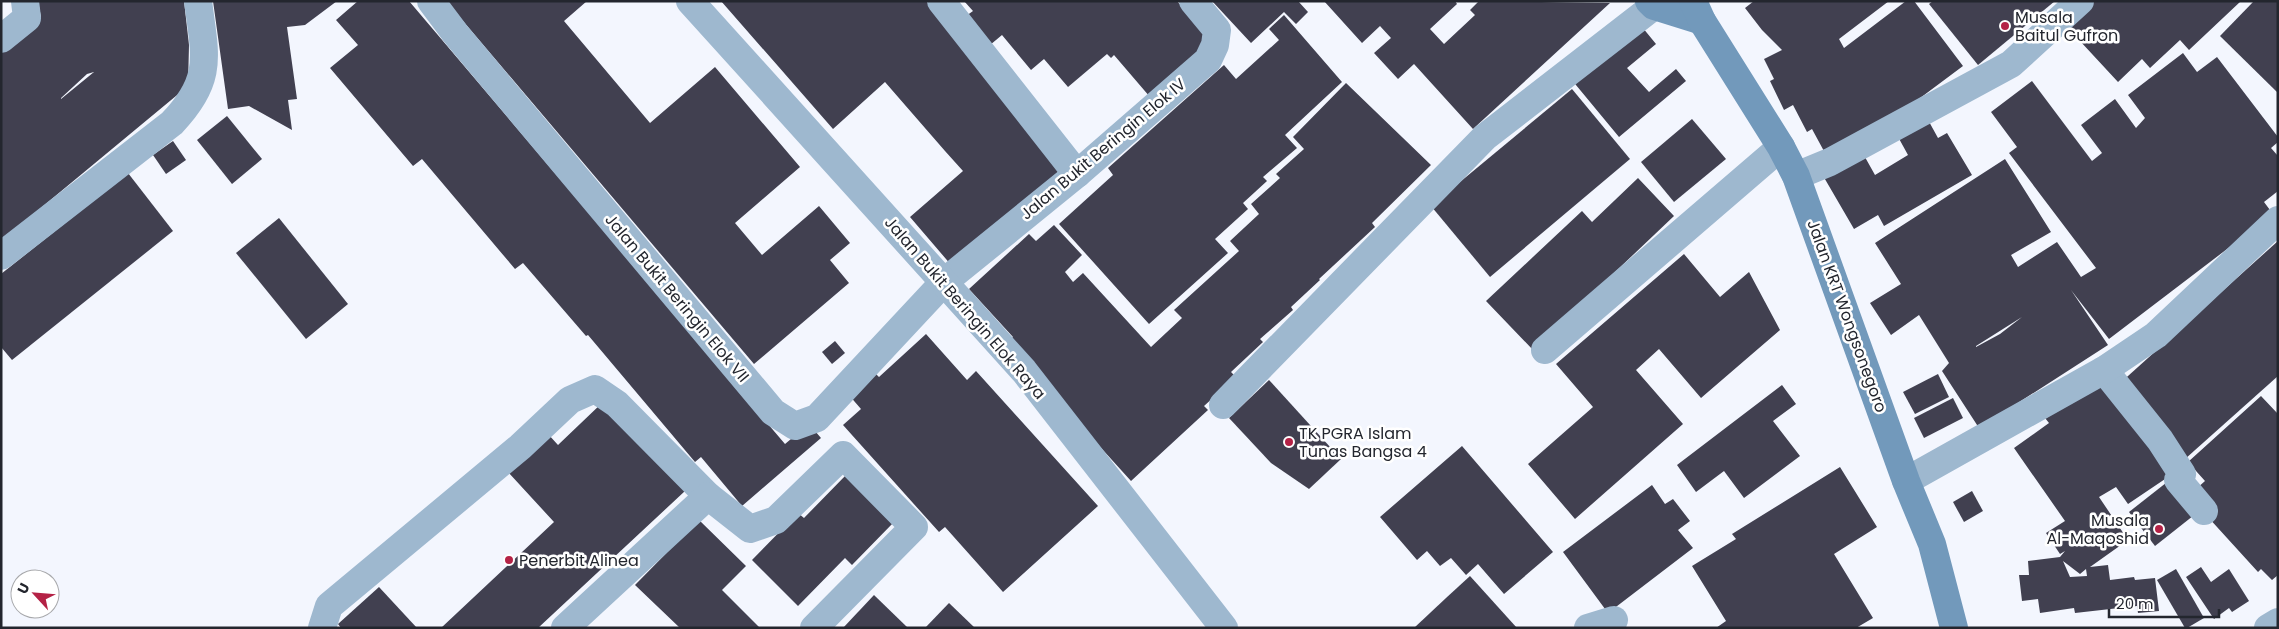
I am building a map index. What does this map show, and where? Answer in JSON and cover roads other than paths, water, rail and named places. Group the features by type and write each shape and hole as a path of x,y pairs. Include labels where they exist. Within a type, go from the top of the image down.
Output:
{"street":[{"path":"1,39 27,18 25,1"},
{"path":"1,256 172,122 187,107 196,95 204,74 205,57 198,1"},
{"name":"Jalan Bukit Beringin Elok VII","path":"431,1 455,33 773,412 795,426 817,418 944,282"},
{"name":"Jalan Bukit Beringin Elok Raya","path":"690,1 1024,372 1224,628"},
{"path":"940,1 1077,174"},
{"name":"Jalan Bukit Beringin Elok IV","path":"944,282 1077,174 1208,60 1215,45 1217,30 1193,1"},
{"path":"1796,176 1830,162 2012,64 2080,1"},
{"path":"1224,405 1485,137 1652,4"},
{"name":"Jalan KRT Wongsonegoro","path":"1652,4 1698,11 1796,176 1906,481 1932,544 1954,628"},
{"path":"1545,350 1781,148"},
{"path":"1906,481 2104,370 2156,335 2278,220"},
{"path":"2104,370 2160,440 2182,474 2178,480 2204,512"},
{"path":"322,628 329,606 520,447 570,400 596,389 617,404 708,496 750,529 776,520 843,454 914,527 814,628"},
{"path":"565,628 708,496"},
{"path":"1588,628 1614,620"},
{"path":"2268,628 2278,622"}],"place":[{"name":"Musala Baitul Gufron","path":"2005,26"},
{"name":"TK PGRA Islam Tunas Bangsa 4","path":"1289,442"},
{"name":"Musala Al-Maqoshid","path":"2159,529"},
{"name":"Penerbit Alinea","path":"509,560"}]}
